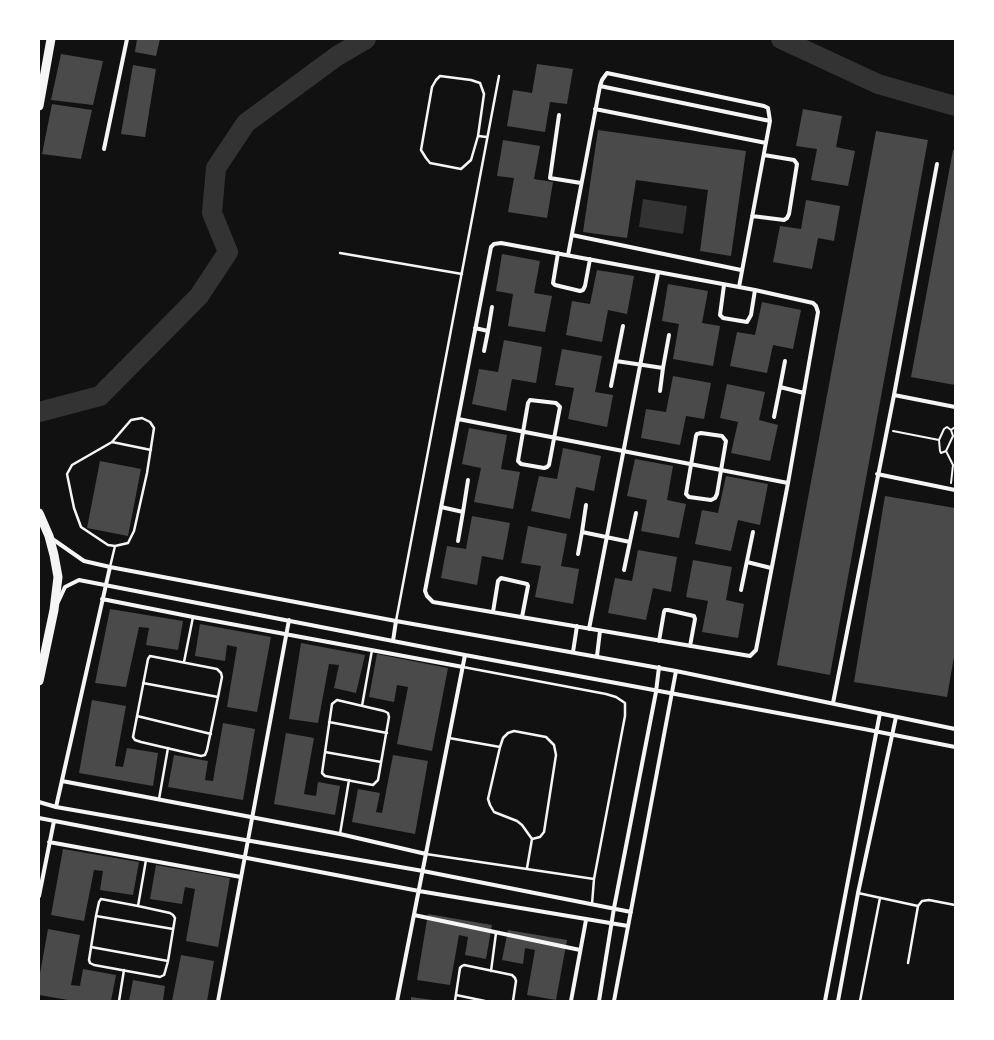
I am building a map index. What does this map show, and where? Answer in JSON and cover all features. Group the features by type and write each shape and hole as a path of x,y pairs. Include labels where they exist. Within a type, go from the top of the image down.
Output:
{"highway":[{"path":"39,106 51,39"},
{"path":"39,513 49,536 58,577 54,610 39,682"}],"street":[{"path":"104,149 127,39"},
{"path":"568,255 595,109 600,86 607,73 768,108 770,112 770,121 739,287"},
{"path":"600,86 770,121"},
{"path":"595,109 766,143"},
{"path":"559,116 550,178 581,182"},
{"path":"752,216 784,220 789,214 797,164 794,160 764,155"},
{"path":"833,703 877,474 894,395 937,164"},
{"path":"572,236 741,270"},
{"path":"501,243 558,253 755,290 813,303 816,306 818,312 788,483 756,650 754,654 750,656 433,602 427,596 425,591 491,247 494,244 501,243"},
{"path":"558,253 555,285 580,291 584,290 590,259"},
{"path":"589,629 658,273"},
{"path":"724,285 720,315 723,318 747,322 749,319 755,290"},
{"path":"484,351 492,307"},
{"path":"611,386 623,326"},
{"path":"476,328 488,331"},
{"path":"660,392 669,335"},
{"path":"616,361 663,368"},
{"path":"774,417 785,361"},
{"path":"780,387 804,393"},
{"path":"894,395 955,407"},
{"path":"530,400 556,403 560,407 549,465 547,468 521,464 518,461 523,432 528,403 530,400"},
{"path":"458,420 788,483"},
{"path":"697,434 722,436 726,441 715,498 711,500 689,497 686,494 691,464 697,434"},
{"path":"877,474 955,490"},
{"path":"458,541 468,480"},
{"path":"578,554 586,505"},
{"path":"441,507 463,512"},
{"path":"624,570 636,512"},
{"path":"582,532 630,542"},
{"path":"741,590 753,532"},
{"path":"49,536 84,561 110,567 396,621 659,667 955,729"},
{"path":"747,562 771,568"},
{"path":"56,807 110,567"},
{"path":"493,612 498,581 501,578 526,583 528,586 522,617"},
{"path":"54,610 65,588 79,580 289,620 465,656 955,747"},
{"path":"102,599 463,667"},
{"path":"659,640 664,612 665,610 668,610 694,616 695,619 690,646"},
{"path":"218,1001 289,620"},
{"path":"393,641 396,621"},
{"path":"573,652 577,626"},
{"path":"596,656 600,631"},
{"path":"397,1001 465,656"},
{"path":"599,1001 614,908 656,692 659,667"},
{"path":"614,1001 676,671"},
{"path":"825,1001 878,732 880,713"},
{"path":"838,1001 858,893 896,717"},
{"path":"62,781 340,834 426,854"},
{"path":"39,802 56,807 423,871 631,912"},
{"path":"39,818 419,891 628,926"},
{"path":"39,896 54,821"},
{"path":"49,842 241,877"},
{"path":"414,915 580,950"},
{"path":"571,1001 586,920"}],"lane":[{"path":"440,76 471,80 480,83 484,94 478,136 471,160 461,169 430,163 426,158 421,150 432,87 440,76"},
{"path":"396,621 499,76"},
{"path":"478,136 487,137"},
{"path":"340,253 462,274"},
{"path":"142,418 150,422 154,428 147,473 134,531 128,543 115,546 108,544 81,527 74,508 67,474 72,465 112,442 131,420 142,418"},
{"path":"112,442 151,450"},
{"path":"110,567 115,546"},
{"path":"184,662 193,617"},
{"path":"362,706 372,650"},
{"path":"150,656 184,662 217,669 221,673 222,677 208,750 205,755 201,756 136,740 133,737 143,682 150,656"},
{"path":"463,667 606,694 616,697 625,703 625,716 594,879 592,904"},
{"path":"143,682 218,698"},
{"path":"337,700 362,706 384,711 388,713 389,717 378,780 373,785 325,776 322,773 332,704 337,700"},
{"path":"137,716 211,734"},
{"path":"329,722 386,733"},
{"path":"527,868 532,839 522,825 517,821 494,812 488,799 503,738 514,730 546,737 554,745 556,755 544,832 540,837 532,839"},
{"path":"449,738 500,747"},
{"path":"159,799 168,748"},
{"path":"325,752 381,762"},
{"path":"340,834 349,780"},
{"path":"426,854 594,879"},
{"path":"138,906 146,860"},
{"path":"858,893 918,906"},
{"path":"860,1001 880,898"},
{"path":"101,899 138,906 170,913 174,918 165,972 160,977 90,963 89,960 96,916 101,899"},
{"path":"908,963 918,906 922,901 929,900 955,905"},
{"path":"96,916 173,929"},
{"path":"491,971 496,932"},
{"path":"91,947 168,961"},
{"path":"455,1001 460,968 462,966 512,975 515,978 513,1001"},
{"path":"119,1001 124,970"},
{"path":"456,995 485,1001"}],"path":[{"path":"951,430 955,426"},
{"path":"946,451 941,453 939,440 944,429 947,427 951,430 953,436 946,451 952,465 949,488"},
{"path":"886,430 939,440"}],"shaded area":[{"path":"643,199 687,206 683,234 639,227"}],"building":[{"path":"137,39 160,39 156,56 135,52"},
{"path":"61,54 103,61 93,105 51,100"},
{"path":"537,64 573,69 567,104 550,102 545,132 507,126 513,90 532,93"},
{"path":"133,65 156,69 145,137 121,134"},
{"path":"52,104 92,110 81,159 42,154"},
{"path":"803,109 842,116 836,147 855,151 848,186 811,180 817,149 796,146"},
{"path":"598,130 746,151 731,256 700,251 708,190 636,180 627,238 583,232"},
{"path":"876,131 928,140 830,675 777,665"},
{"path":"503,140 540,146 534,179 553,182 547,218 508,212 514,178 497,176"},
{"path":"953,150 955,150 955,385 911,377"},
{"path":"806,200 840,206 834,241 818,238 812,269 773,262 780,226 801,229"},
{"path":"502,254 540,261 534,293 552,296 545,332 508,326 513,294 496,291"},
{"path":"597,270 634,276 627,314 608,310 602,342 566,335 572,301 590,304"},
{"path":"668,284 708,291 702,323 720,326 713,366 673,359 679,324 662,321"},
{"path":"762,302 801,310 793,349 773,345 767,373 730,366 737,332 755,335"},
{"path":"504,340 542,347 536,383 512,379 506,411 472,404 479,369 498,372"},
{"path":"562,349 602,356 595,392 613,395 607,427 568,419 574,388 555,385"},
{"path":"673,376 711,383 704,419 686,416 680,445 641,438 646,409 666,412"},
{"path":"727,384 765,392 759,420 778,425 770,461 731,453 738,422 720,418"},
{"path":"469,428 507,435 501,469 520,472 513,509 474,502 481,468 462,464"},
{"path":"563,448 601,456 594,491 576,487 570,519 531,511 539,476 557,479"},
{"path":"635,459 673,466 667,500 686,504 679,538 641,531 647,500 627,496"},
{"path":"100,461 141,469 128,536 87,528"},
{"path":"726,476 768,484 760,525 738,520 731,551 695,544 702,510 718,513"},
{"path":"885,496 955,508 955,651 947,697 854,682"},
{"path":"472,516 510,523 503,560 482,556 477,585 441,578 447,546 466,549"},
{"path":"528,526 567,534 561,566 579,569 573,604 535,597 541,566 521,563"},
{"path":"638,550 677,557 671,592 653,588 646,620 608,613 615,578 632,581"},
{"path":"693,560 732,567 726,600 744,604 738,638 702,632 708,601 686,597"},
{"path":"110,609 183,621 178,650 146,645 149,628 139,627 126,687 95,683"},
{"path":"200,624 271,637 257,712 227,707 237,647 227,645 225,661 195,656"},
{"path":"301,643 365,655 356,693 334,688 339,665 329,664 318,723 289,719"},
{"path":"377,654 448,668 432,751 397,744 408,687 397,685 394,702 369,697"},
{"path":"92,700 126,706 115,766 123,767 127,748 158,753 153,786 79,773"},
{"path":"223,723 255,729 243,800 168,787 174,755 208,761 205,780 213,781"},
{"path":"286,733 314,738 304,794 316,796 318,782 340,786 335,815 274,804"},
{"path":"393,755 428,761 415,834 352,822 358,789 380,793 376,812 382,813"},
{"path":"63,849 139,862 133,895 100,890 103,871 94,870 84,921 51,915"},
{"path":"156,865 230,878 218,947 186,941 195,889 185,887 182,904 150,899"},
{"path":"428,914 492,925 486,959 465,955 468,937 459,935 450,985 417,980"},
{"path":"48,929 80,935 71,985 80,986 83,969 116,975 111,1001 74,1001 39,995 39,979"},
{"path":"508,930 567,940 556,1000 527,995 535,950 525,948 523,964 502,960"},
{"path":"181,955 214,961 207,1001 172,1001"},
{"path":"133,980 165,986 163,1001 129,1001"},
{"path":"411,997 433,1000 433,1001 411,1001"}],"waterway":[{"path":"39,412 100,396 199,296 228,252 212,213 216,168 246,123 337,56 366,39"},
{"path":"781,39 878,84 955,106"}]}
